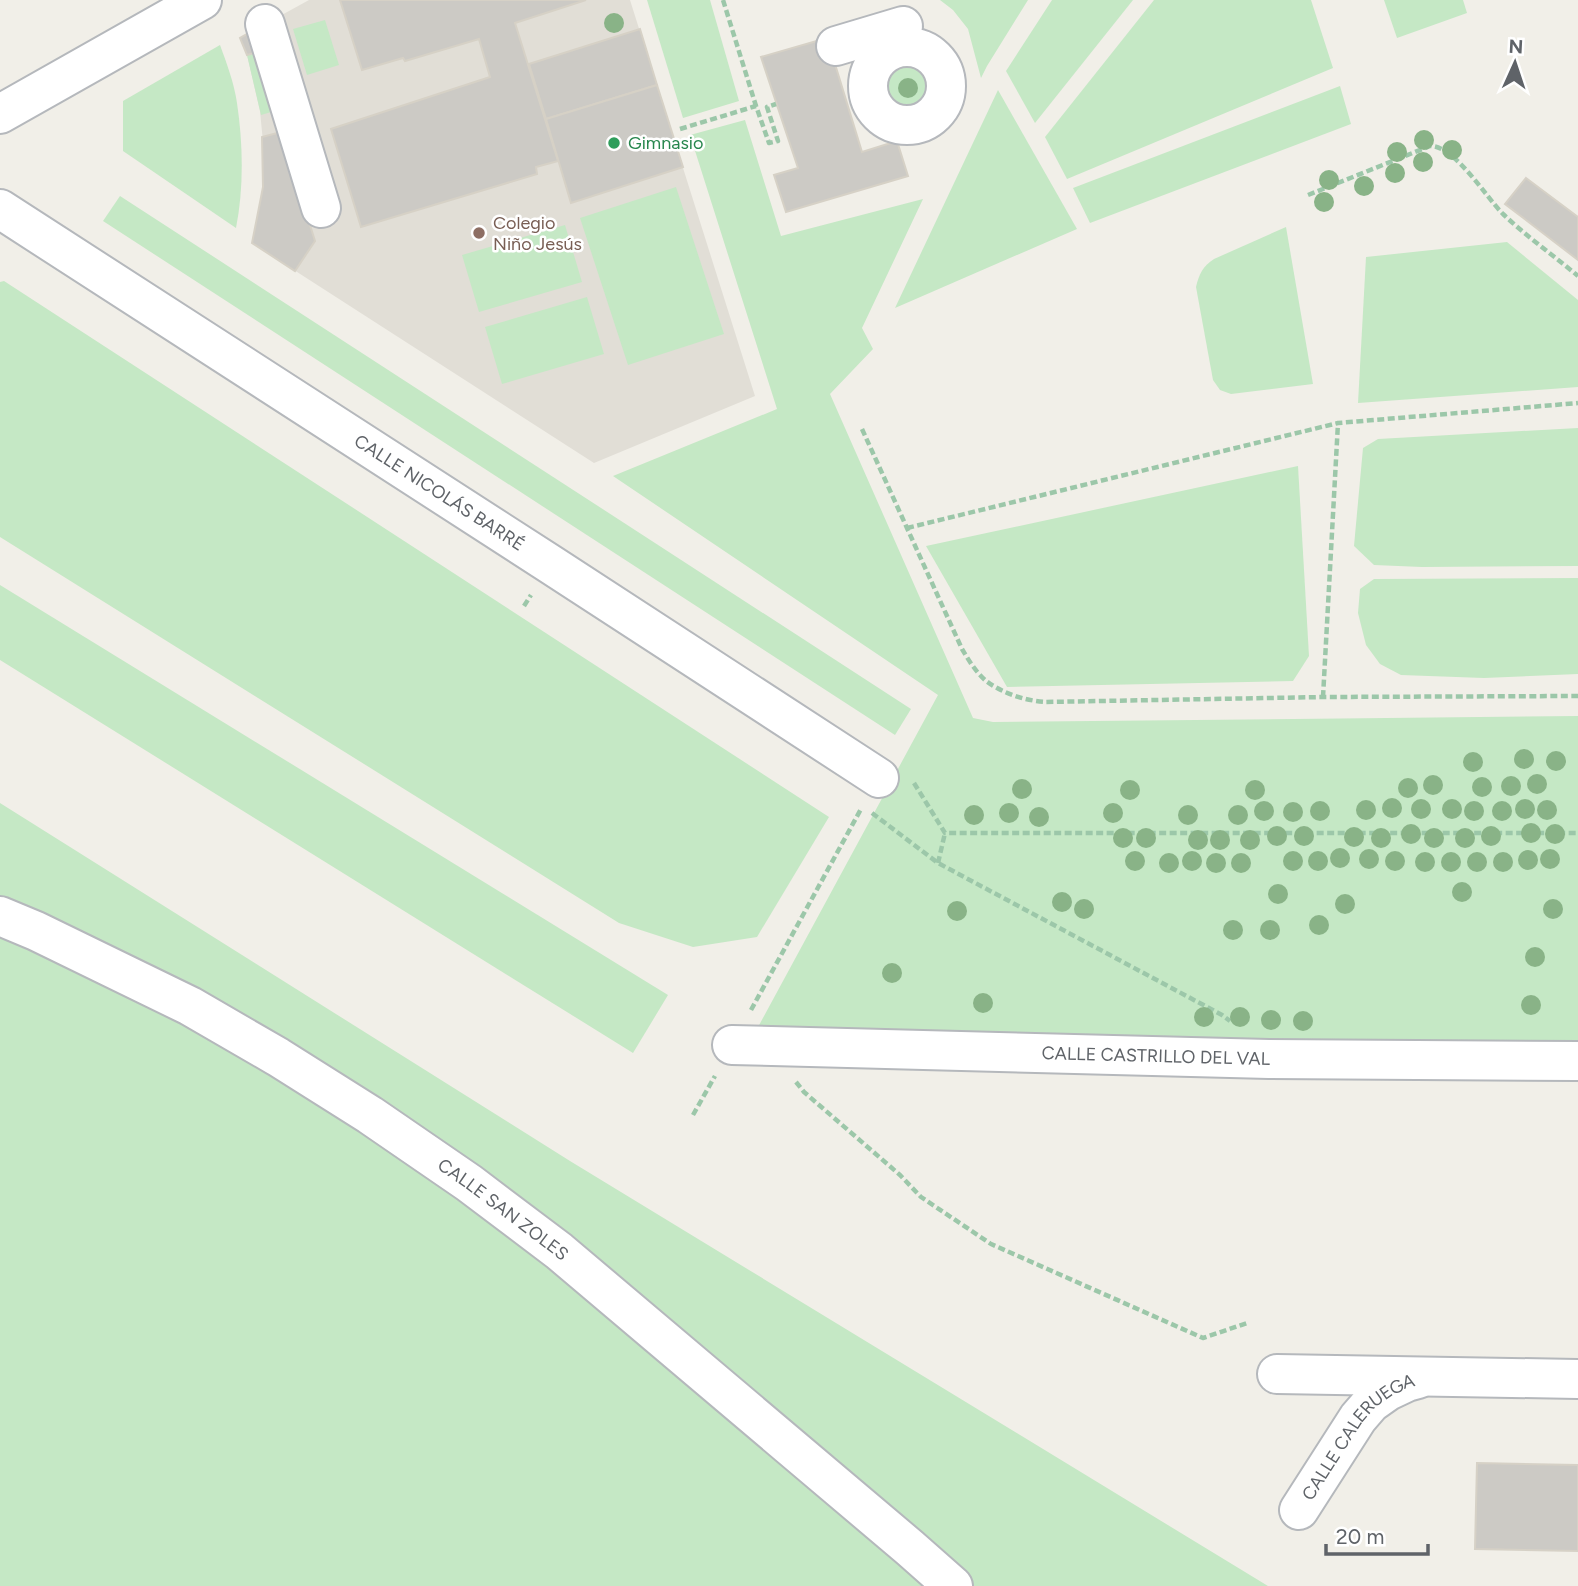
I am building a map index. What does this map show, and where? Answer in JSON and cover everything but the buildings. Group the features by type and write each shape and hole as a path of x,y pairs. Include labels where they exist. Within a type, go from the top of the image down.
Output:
{"street":[{"path":"0,114 202,0"},
{"path":"265,24 321,208"},
{"path":"835,46 903,26"},
{"name":"CALLE NICOLÁS BARRÉ","path":"0,209 550,564 894,777"},
{"name":"CALLE SAN ZOLES","path":"0,916 190,1006 358,1107 469,1183 559,1251 953,1586"},
{"name":"CALLE CASTRILLO DEL VAL","path":"750,1046 1269,1059 1578,1062"},
{"name":"CALLE CALERUEGA","path":"1277,1374 1578,1379"},
{"name":"CALLE CALERUEGA","path":"1298,1510 1358,1418 1371,1403 1407,1382 1427,1377"}],"path":[{"path":"723,0 769,143 778,141 768,107 776,104"},
{"path":"680,129 756,106"},
{"path":"1308,195 1430,146 1436,146 1465,169 1503,214 1578,276"},
{"path":"907,528 1338,424 1578,403"},
{"path":"1323,697 1338,424"},
{"path":"862,429 962,649 975,670 986,681 1017,696 1046,702 1578,696"},
{"path":"894,777 945,833 1578,833"},
{"path":"693,1115 750,1046 863,807 938,863 1222,1015 1244,1032 1269,1059"},
{"path":"938,863 945,833"},
{"path":"750,1046 900,1175 921,1197 991,1244 1203,1338 1247,1323"}],"shaded area":[{"name":"Colegio Niño Jesús","path":"309,0 630,0 755,396 594,463 252,243 263,187 263,142 260,111 247,55 240,38"}],"green space":[{"path":"647,0 710,0 739,101 683,118"},
{"path":"940,0 1028,0 981,78 968,29 953,10"},
{"path":"1052,0 1133,0 1035,123 1006,71"},
{"path":"1154,0 1311,0 1333,68 1067,179 1045,137"},
{"path":"1384,0 1463,0 1467,13 1397,38"},
{"path":"325,20 339,65 307,75 293,29"},
{"path":"220,45 234,88 241,134 242,165 236,228 123,151 123,101"},
{"path":"261,51 278,110 261,115 247,55"},
{"path":"908,60 927,68 935,87 927,106 908,114 889,106 881,87 889,68"},
{"path":"1340,86 1351,124 1090,223 1073,188"},
{"path":"998,90 1077,229 895,308"},
{"path":"745,120 781,236 923,199 862,328 873,349 830,394 973,718 993,722 1578,716 1578,1050 757,1029 938,695 613,476 777,409 690,135"},
{"path":"676,187 724,334 628,365 580,218"},
{"path":"120,196 911,709 895,735 103,221"},
{"path":"565,225 582,282 479,312 462,255"},
{"path":"1286,227 1313,384 1231,394 1220,390 1213,380 1196,287 1199,278 1204,268 1214,259"},
{"path":"1507,242 1578,300 1578,387 1358,403 1366,257"},
{"path":"4,281 829,817 757,937 693,947 619,923 0,537 0,282"},
{"path":"587,297 604,354 502,384 485,327"},
{"path":"1578,428 1578,566 1374,565 1354,546 1363,448 1378,439"},
{"path":"1298,466 1309,656 1293,681 1007,687 926,546"},
{"path":"1578,578 1578,674 1484,678 1401,675 1380,664 1366,645 1358,613 1360,589 1374,579"},
{"path":"0,585 668,995 633,1053 0,660"},
{"path":"0,803 570,1161 1268,1586 0,1586"}],"place":[{"name":"Gimnasio","path":"614,143"},
{"name":"Colegio Niño Jesús","path":"479,233"}]}
